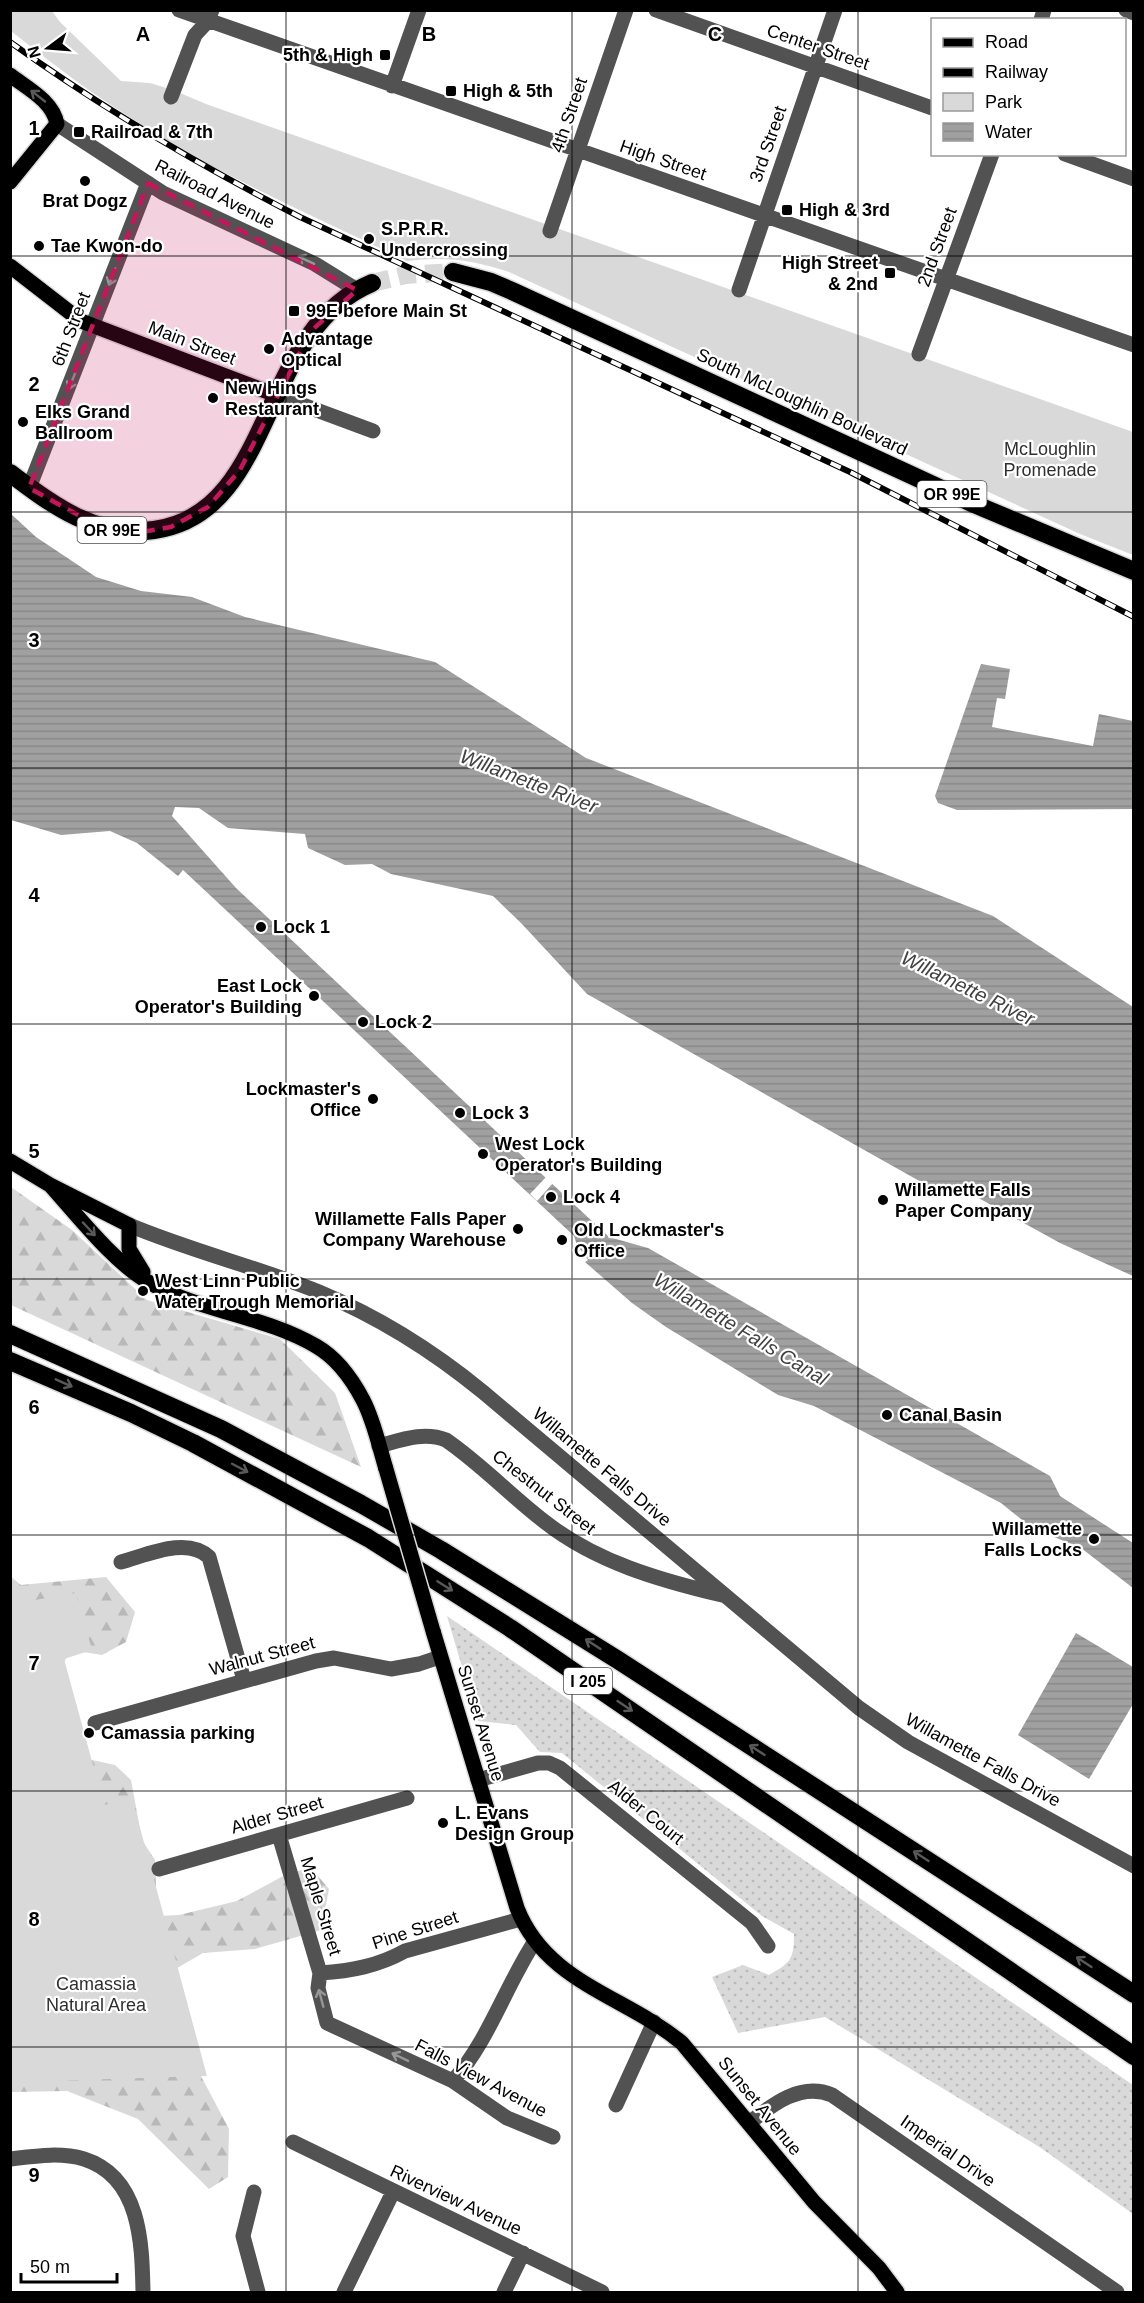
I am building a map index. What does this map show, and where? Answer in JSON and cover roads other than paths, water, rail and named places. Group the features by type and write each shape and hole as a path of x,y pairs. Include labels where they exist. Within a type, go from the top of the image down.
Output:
{"highway":[{"name":"South McLoughlin Boulevard","path":"453,272 490,282 512,291 974,504 1134,571"},
{"name":"OR 99E","path":"10,473 62,510 100,527 142,532 171,527 202,511 227,489 245,460 296,355 311,331 332,308 365,286"},
{"name":"I 205","path":"10,1334 221,1429 362,1504 441,1550 521,1598 1134,1994"},
{"name":"I 205","path":"10,1360 193,1443 368,1538 510,1628 1134,2056"}],"main road":[{"name":"Railroad Avenue","path":"10,75 46,103 53,111 57,124"},
{"path":"10,182 57,124"},
{"name":"Main Street","path":"10,266 71,315 93,327 276,395"},
{"name":"Willamette Falls Drive","path":"10,1161 50,1185 129,1225"},
{"name":"Sunset Avenue","path":"50,1185 120,1260 139,1277 188,1300 293,1335 317,1346 333,1359 350,1378 364,1402 379,1446 440,1657 521,1919 548,1956 575,1978 654,2022 682,2043 814,2202 879,2268 897,2292"},
{"path":"129,1225 129,1249 152,1284"}],"street":[{"name":"High Street","path":"179,10 210,16 392,86 1134,345"},
{"path":"392,86 419,10"},
{"name":"4th Street","path":"550,231 626,10"},
{"name":"Center Street","path":"656,10 931,107"},
{"name":"3rd Street","path":"739,290 835,10"},
{"path":"1126,10 1134,13"},
{"path":"171,97 195,35 210,16"},
{"name":"Railroad Avenue","path":"57,124 173,198 365,286"},
{"name":"2nd Street","path":"919,354 992,156"},
{"path":"1071,156 1134,179"},
{"name":"6th Street","path":"29,488 148,183"},
{"name":"Main Street","path":"276,395 373,431"},
{"name":"Willamette Falls Drive","path":"129,1225 318,1292 368,1315 417,1343 483,1392 837,1691 885,1727 1134,1866"},
{"name":"Chestnut Street","path":"379,1446 432,1435 446,1440 546,1523 588,1551 638,1571 725,1596"},
{"path":"121,1562 185,1545 203,1551 209,1557 244,1680"},
{"name":"Walnut Street","path":"95,1723 244,1680 333,1658 391,1669 411,1666 440,1657"},
{"name":"Alder Court","path":"478,1780 538,1763 549,1763 560,1768 752,1923 768,1946"},
{"name":"Alder Street","path":"159,1869 407,1798"},
{"name":"Maple Street","path":"279,1835 321,1973 318,1988 327,2023"},
{"name":"Pine Street","path":"321,1973 356,1970 390,1959 405,1951 521,1919"},
{"path":"453,2081 482,2043 535,1941"},
{"path":"616,2105 654,2022"},
{"name":"Falls View Avenue","path":"327,2023 453,2081 507,2118 553,2136"},
{"name":"Imperial Drive","path":"749,2123 777,2103 797,2094 814,2091 832,2095 1118,2292"},
{"name":"Riverview Avenue","path":"293,2142 602,2292"},
{"path":"10,2159 53,2155 84,2160 108,2173 124,2191 135,2212 142,2252 143,2292"},
{"path":"254,2192 243,2236 258,2292"},
{"path":"344,2292 393,2192"},
{"path":"504,2292 523,2253"}],"water":[{"path":"10,513 36,537 96,577 141,591 192,597 245,617 435,662 586,758 993,916 1133,1007 1133,1276 1060,1243 953,1184 946,1196 587,994 493,896 391,874 372,864 345,865 308,848 305,834 228,828 199,808 175,807 172,816 236,888 609,1237 648,1248 1050,1476 1060,1496 1133,1543 1133,1588 1081,1548 1032,1528 1001,1503 814,1406 778,1395 666,1327 632,1303 585,1262 588,1260 577,1245 574,1236 183,870 178,876 137,843 110,831 61,835 11,820"},
{"path":"981,664 1010,669 1005,699 997,698 992,727 1093,746 1099,714 1133,721 1133,809 957,810 938,803 935,796"},
{"path":"1076,1633 1133,1667 1133,1704 1089,1779 1018,1735"}],"tunnel":[{"path":"372,283 406,275 453,272"}],"railway":[{"path":"10,42 80,90 152,135 300,217 850,472 1134,617"}],"place":[{"name":"5th & High","path":"385,55"},
{"name":"High & 5th","path":"451,91"},
{"name":"Railroad & 7th","path":"79,132"},
{"name":"Brat Dogz","path":"85,181"},
{"name":"High & 3rd","path":"787,210"},
{"name":"S.P.R.R. Undercrossing","path":"369,239"},
{"name":"Tae Kwon-do","path":"39,246"},
{"name":"High Street & 2nd","path":"890,273"},
{"name":"99E before Main St","path":"294,311"},
{"name":"Advantage Optical","path":"269,349"},
{"name":"New Hings Restaurant","path":"213,398"},
{"name":"Elks Grand Ballroom","path":"23,422"},
{"name":"Lock 1","path":"261,927"},
{"name":"East Lock Operator's Building","path":"314,996"},
{"name":"Lock 2","path":"363,1022"},
{"name":"Lockmaster's Office","path":"373,1099"},
{"name":"Lock 3","path":"460,1113"},
{"name":"West Lock Operator's Building","path":"483,1154"},
{"name":"Lock 4","path":"551,1197"},
{"name":"Willamette Falls Paper Company","path":"883,1200"},
{"name":"Willamette Falls Paper Company Warehouse","path":"518,1229"},
{"name":"Old Lockmaster's Office","path":"562,1240"},
{"name":"West Linn Public Water Trough Memorial","path":"143,1291"},
{"name":"Canal Basin","path":"887,1415"},
{"name":"Willamette Falls Locks","path":"1094,1539"},
{"name":"Camassia parking","path":"89,1733"},
{"name":"L. Evans Design Group","path":"443,1823"}],"park label":[{"name":"McLoughlin Promenade","path":"1050,459"},
{"name":"Camassia Natural Area","path":"96,1994"}],"water label":[{"name":"Willamette River","path":"529,781"},
{"name":"Willamette River","path":"968,988"},
{"name":"Willamette Falls Canal","path":"741,1329"}]}
